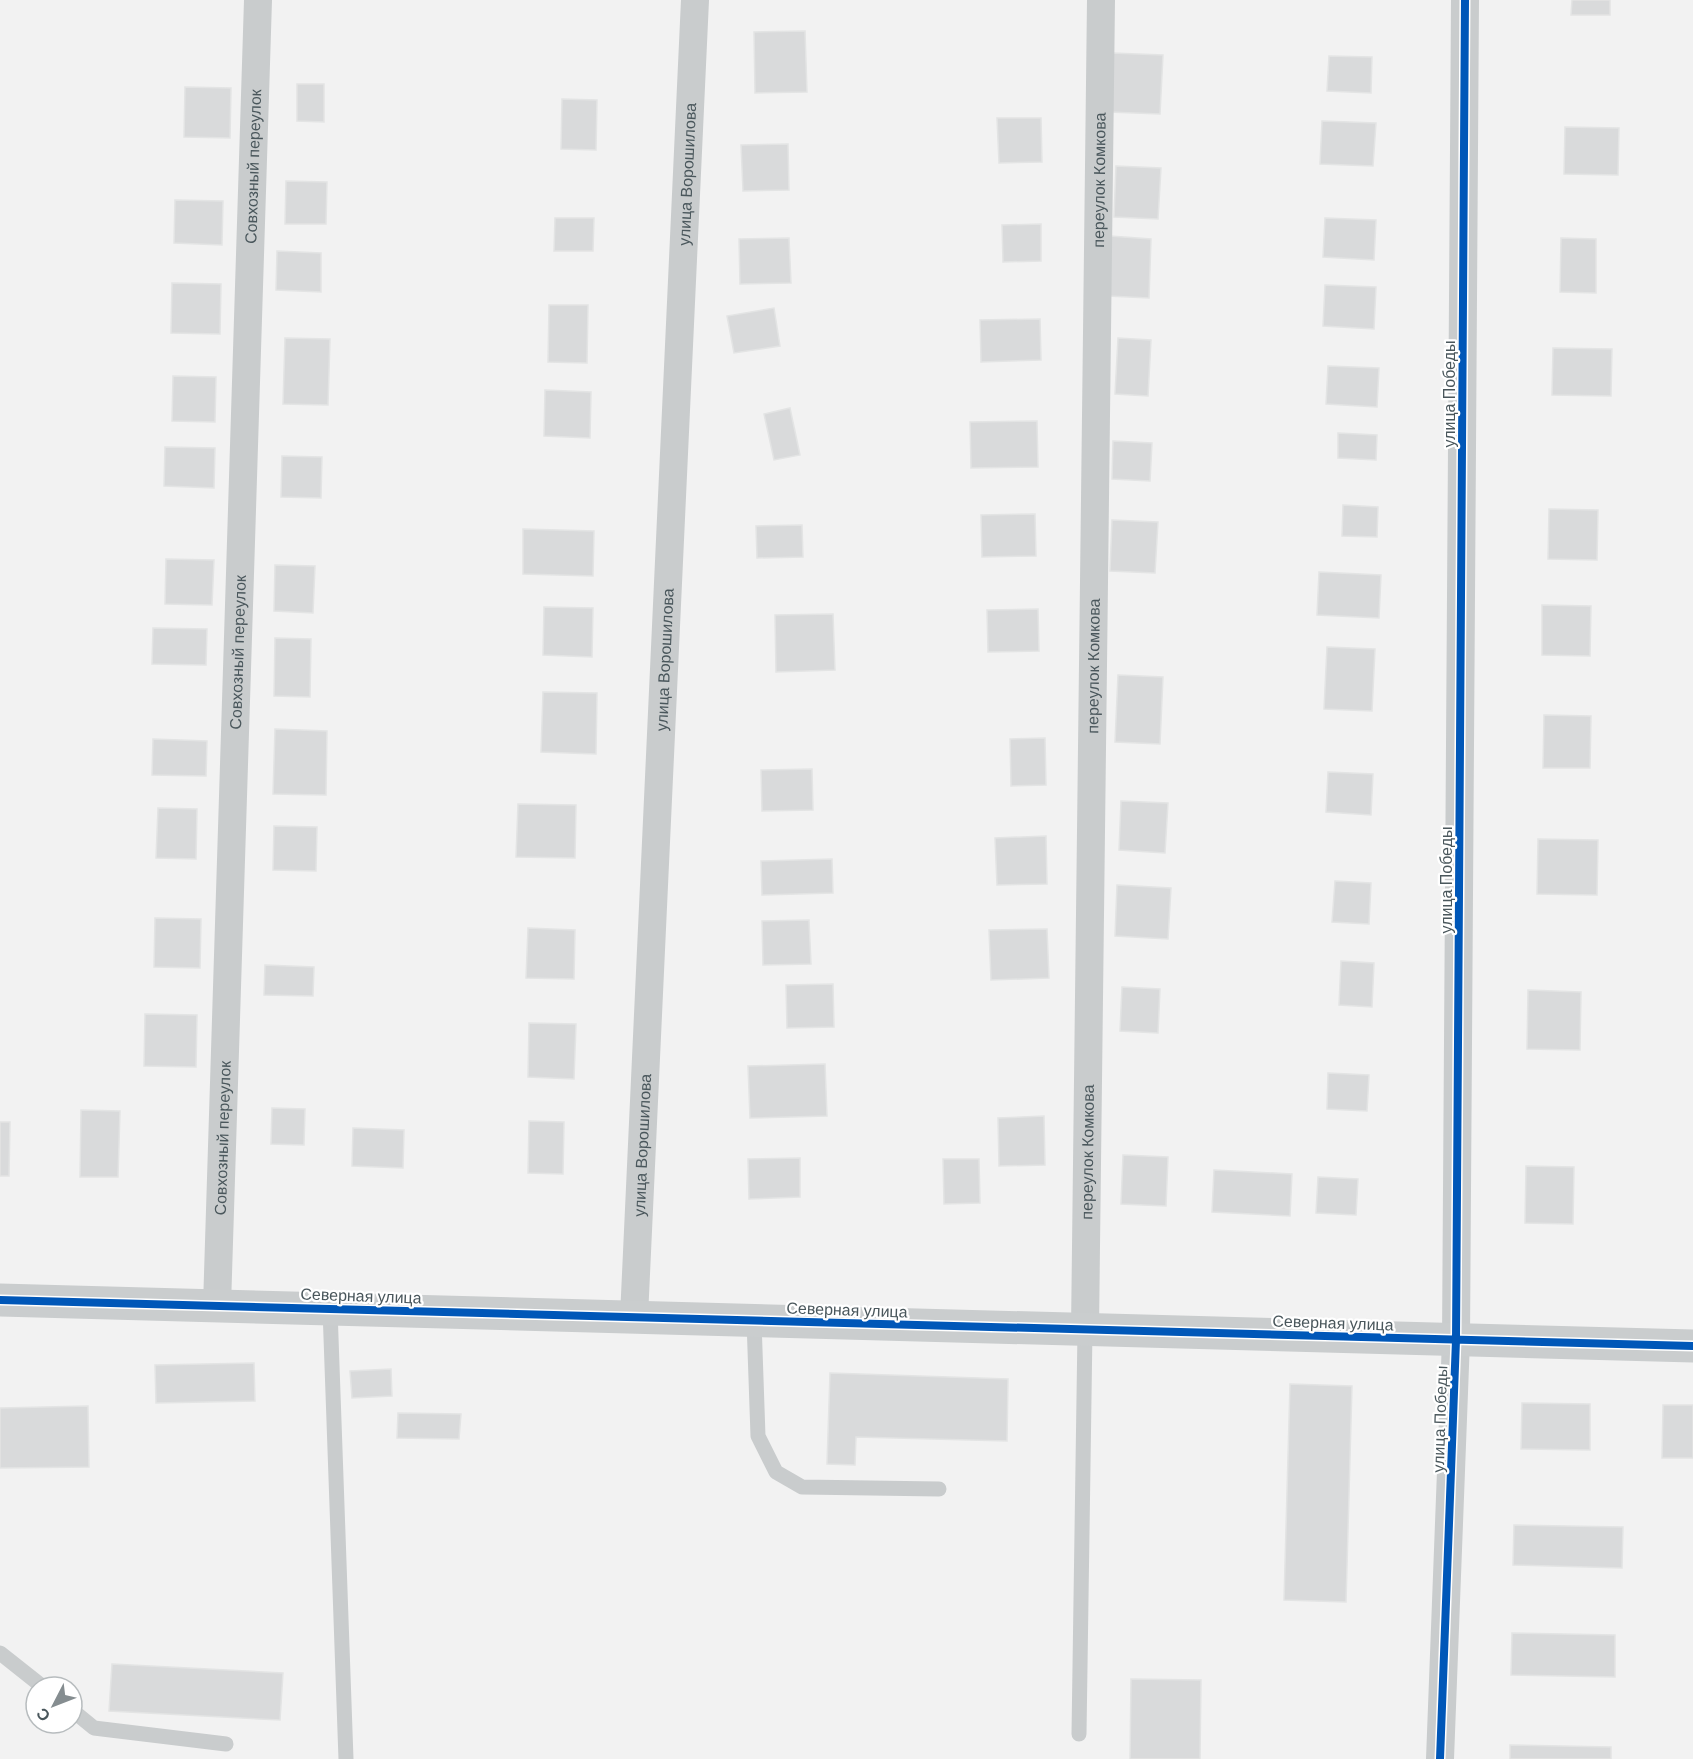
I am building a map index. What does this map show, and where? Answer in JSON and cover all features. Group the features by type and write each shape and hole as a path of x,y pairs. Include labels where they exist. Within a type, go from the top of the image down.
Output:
{"street":[{"name":"Совхозный переулок","path":"217,1306 258,0"},
{"name":"улица Ворошилова","path":"634,1317 695,0"},
{"name":"переулок Комкова","path":"1085,1330 1101,0"},
{"name":"улица Победы","path":"1440,1759 1456,1340 1465,0"},
{"name":"Северная улица","path":"0,1300 1693,1346"}],"lane":[{"path":"330,1309 346,1759"},
{"path":"754,1321 758,1436 776,1472 802,1487 939,1489"},
{"path":"1079,1734 1085,1330"},
{"path":"0,1653 28,1675"},
{"path":"84,1720 94,1728 226,1744"}],"building":[{"path":"1572,0 1610,0 1610,15 1571,15"},
{"path":"805,31 807,92 755,93 754,32"},
{"path":"1112,53 1163,55 1160,114 1109,112"},
{"path":"1329,56 1372,57 1371,93 1327,91"},
{"path":"297,84 324,84 324,122 297,121"},
{"path":"185,87 231,88 230,138 184,137"},
{"path":"562,99 597,100 596,150 561,149"},
{"path":"997,118 1041,118 1042,162 999,163"},
{"path":"1322,121 1376,123 1373,166 1320,164"},
{"path":"1565,127 1619,128 1618,175 1564,174"},
{"path":"788,144 789,190 743,191 741,145"},
{"path":"1116,166 1161,168 1158,219 1114,217"},
{"path":"286,181 327,182 326,224 285,224"},
{"path":"175,200 223,201 222,245 174,243"},
{"path":"555,218 594,218 593,251 554,251"},
{"path":"1325,218 1376,220 1374,260 1323,257"},
{"path":"1041,224 1041,261 1003,262 1002,225"},
{"path":"1110,236 1151,239 1149,298 1108,296"},
{"path":"789,238 791,283 740,284 739,239"},
{"path":"1561,238 1596,239 1596,293 1560,292"},
{"path":"277,251 321,253 321,292 276,290"},
{"path":"172,283 221,284 220,334 171,333"},
{"path":"1325,285 1376,287 1374,329 1323,326"},
{"path":"549,305 588,305 587,363 548,362"},
{"path":"774,308 780,346 734,353 727,316"},
{"path":"1040,319 1041,360 981,362 980,320"},
{"path":"285,338 330,339 328,405 283,404"},
{"path":"1118,338 1151,340 1148,396 1115,394"},
{"path":"1553,348 1612,349 1611,396 1552,395"},
{"path":"1328,366 1379,368 1377,407 1326,404"},
{"path":"173,376 216,377 215,422 172,421"},
{"path":"545,390 591,392 590,438 544,436"},
{"path":"790,408 800,455 774,460 764,414"},
{"path":"1037,421 1038,467 971,468 970,422"},
{"path":"1338,433 1377,435 1376,460 1338,458"},
{"path":"1113,441 1152,443 1150,481 1112,479"},
{"path":"165,447 215,448 214,488 164,486"},
{"path":"282,456 322,457 321,498 281,497"},
{"path":"1343,505 1378,507 1377,537 1342,536"},
{"path":"1549,509 1598,510 1597,560 1548,559"},
{"path":"1035,514 1036,556 982,557 981,515"},
{"path":"1112,520 1158,522 1155,573 1110,571"},
{"path":"802,525 803,557 757,558 756,526"},
{"path":"523,529 594,531 593,576 523,574"},
{"path":"166,559 214,560 212,605 165,604"},
{"path":"275,565 315,566 313,613 274,611"},
{"path":"1319,572 1381,575 1379,618 1317,615"},
{"path":"1542,605 1591,606 1590,656 1542,655"},
{"path":"544,607 593,608 592,657 543,655"},
{"path":"1038,609 1039,651 988,652 987,610"},
{"path":"833,614 835,670 776,672 775,615"},
{"path":"153,628 207,629 206,665 152,664"},
{"path":"275,638 311,639 310,697 274,696"},
{"path":"1327,647 1375,649 1372,711 1324,709"},
{"path":"1118,675 1163,677 1160,744 1115,742"},
{"path":"543,692 597,693 596,754 541,752"},
{"path":"1544,715 1591,716 1590,768 1543,768"},
{"path":"275,729 327,731 326,795 273,794"},
{"path":"1045,738 1046,785 1011,786 1010,739"},
{"path":"153,739 207,741 206,776 152,775"},
{"path":"812,769 813,810 762,811 761,770"},
{"path":"1328,772 1373,774 1371,815 1326,812"},
{"path":"1121,801 1168,803 1165,853 1119,850"},
{"path":"518,804 576,805 575,858 516,857"},
{"path":"158,808 197,809 196,859 156,858"},
{"path":"274,826 317,827 316,871 273,870"},
{"path":"1046,836 1047,884 997,885 995,838"},
{"path":"1538,839 1598,840 1597,895 1537,894"},
{"path":"832,859 833,893 762,895 761,861"},
{"path":"1335,881 1371,883 1369,924 1332,922"},
{"path":"1117,885 1171,888 1168,939 1115,936"},
{"path":"155,918 201,919 200,968 154,967"},
{"path":"809,920 811,964 763,965 762,921"},
{"path":"528,928 575,930 574,979 526,978"},
{"path":"1047,929 1049,978 991,980 989,930"},
{"path":"1341,961 1374,963 1372,1007 1339,1005"},
{"path":"265,965 314,967 313,996 264,995"},
{"path":"833,984 834,1027 787,1028 786,985"},
{"path":"1122,987 1160,989 1158,1033 1120,1031"},
{"path":"1528,990 1581,992 1580,1050 1527,1049"},
{"path":"145,1014 197,1015 196,1067 144,1066"},
{"path":"529,1023 576,1024 574,1079 528,1077"},
{"path":"825,1064 827,1116 750,1118 748,1066"},
{"path":"1328,1073 1369,1075 1367,1111 1327,1109"},
{"path":"272,1108 305,1109 304,1145 271,1144"},
{"path":"81,1110 120,1111 118,1177 80,1177"},
{"path":"1044,1116 1045,1165 999,1166 998,1118"},
{"path":"529,1121 564,1122 563,1174 528,1173"},
{"path":"0,1122 10,1122 9,1176 0,1176"},
{"path":"353,1128 404,1130 403,1168 352,1166"},
{"path":"1123,1155 1168,1157 1166,1206 1121,1204"},
{"path":"800,1158 800,1197 749,1199 748,1159"},
{"path":"943,1159 979,1159 980,1203 944,1204"},
{"path":"1526,1166 1574,1167 1573,1224 1525,1223"},
{"path":"1214,1170 1292,1174 1290,1216 1212,1212"},
{"path":"1318,1177 1358,1179 1356,1215 1316,1213"},
{"path":"254,1363 255,1401 156,1403 155,1365"},
{"path":"391,1369 392,1396 352,1398 350,1371"},
{"path":"830,1373 1008,1379 1007,1441 856,1437 855,1465 827,1464"},
{"path":"1290,1384 1352,1386 1346,1602 1284,1600"},
{"path":"1522,1403 1590,1404 1590,1450 1521,1449"},
{"path":"1663,1405 1693,1405 1693,1458 1662,1458"},
{"path":"88,1406 89,1467 0,1468 0,1408"},
{"path":"398,1413 461,1414 459,1439 397,1438"},
{"path":"1514,1525 1623,1527 1622,1568 1513,1565"},
{"path":"1512,1633 1615,1635 1615,1677 1511,1675"},
{"path":"112,1664 283,1673 280,1720 109,1711"},
{"path":"1131,1679 1201,1680 1200,1759 1130,1759"},
{"path":"1510,1745 1611,1747 1611,1759 1510,1759"}],"cycle path":[{"path":"1440,1759 1456,1340 1465,0"},
{"path":"0,1300 1693,1346"}]}
